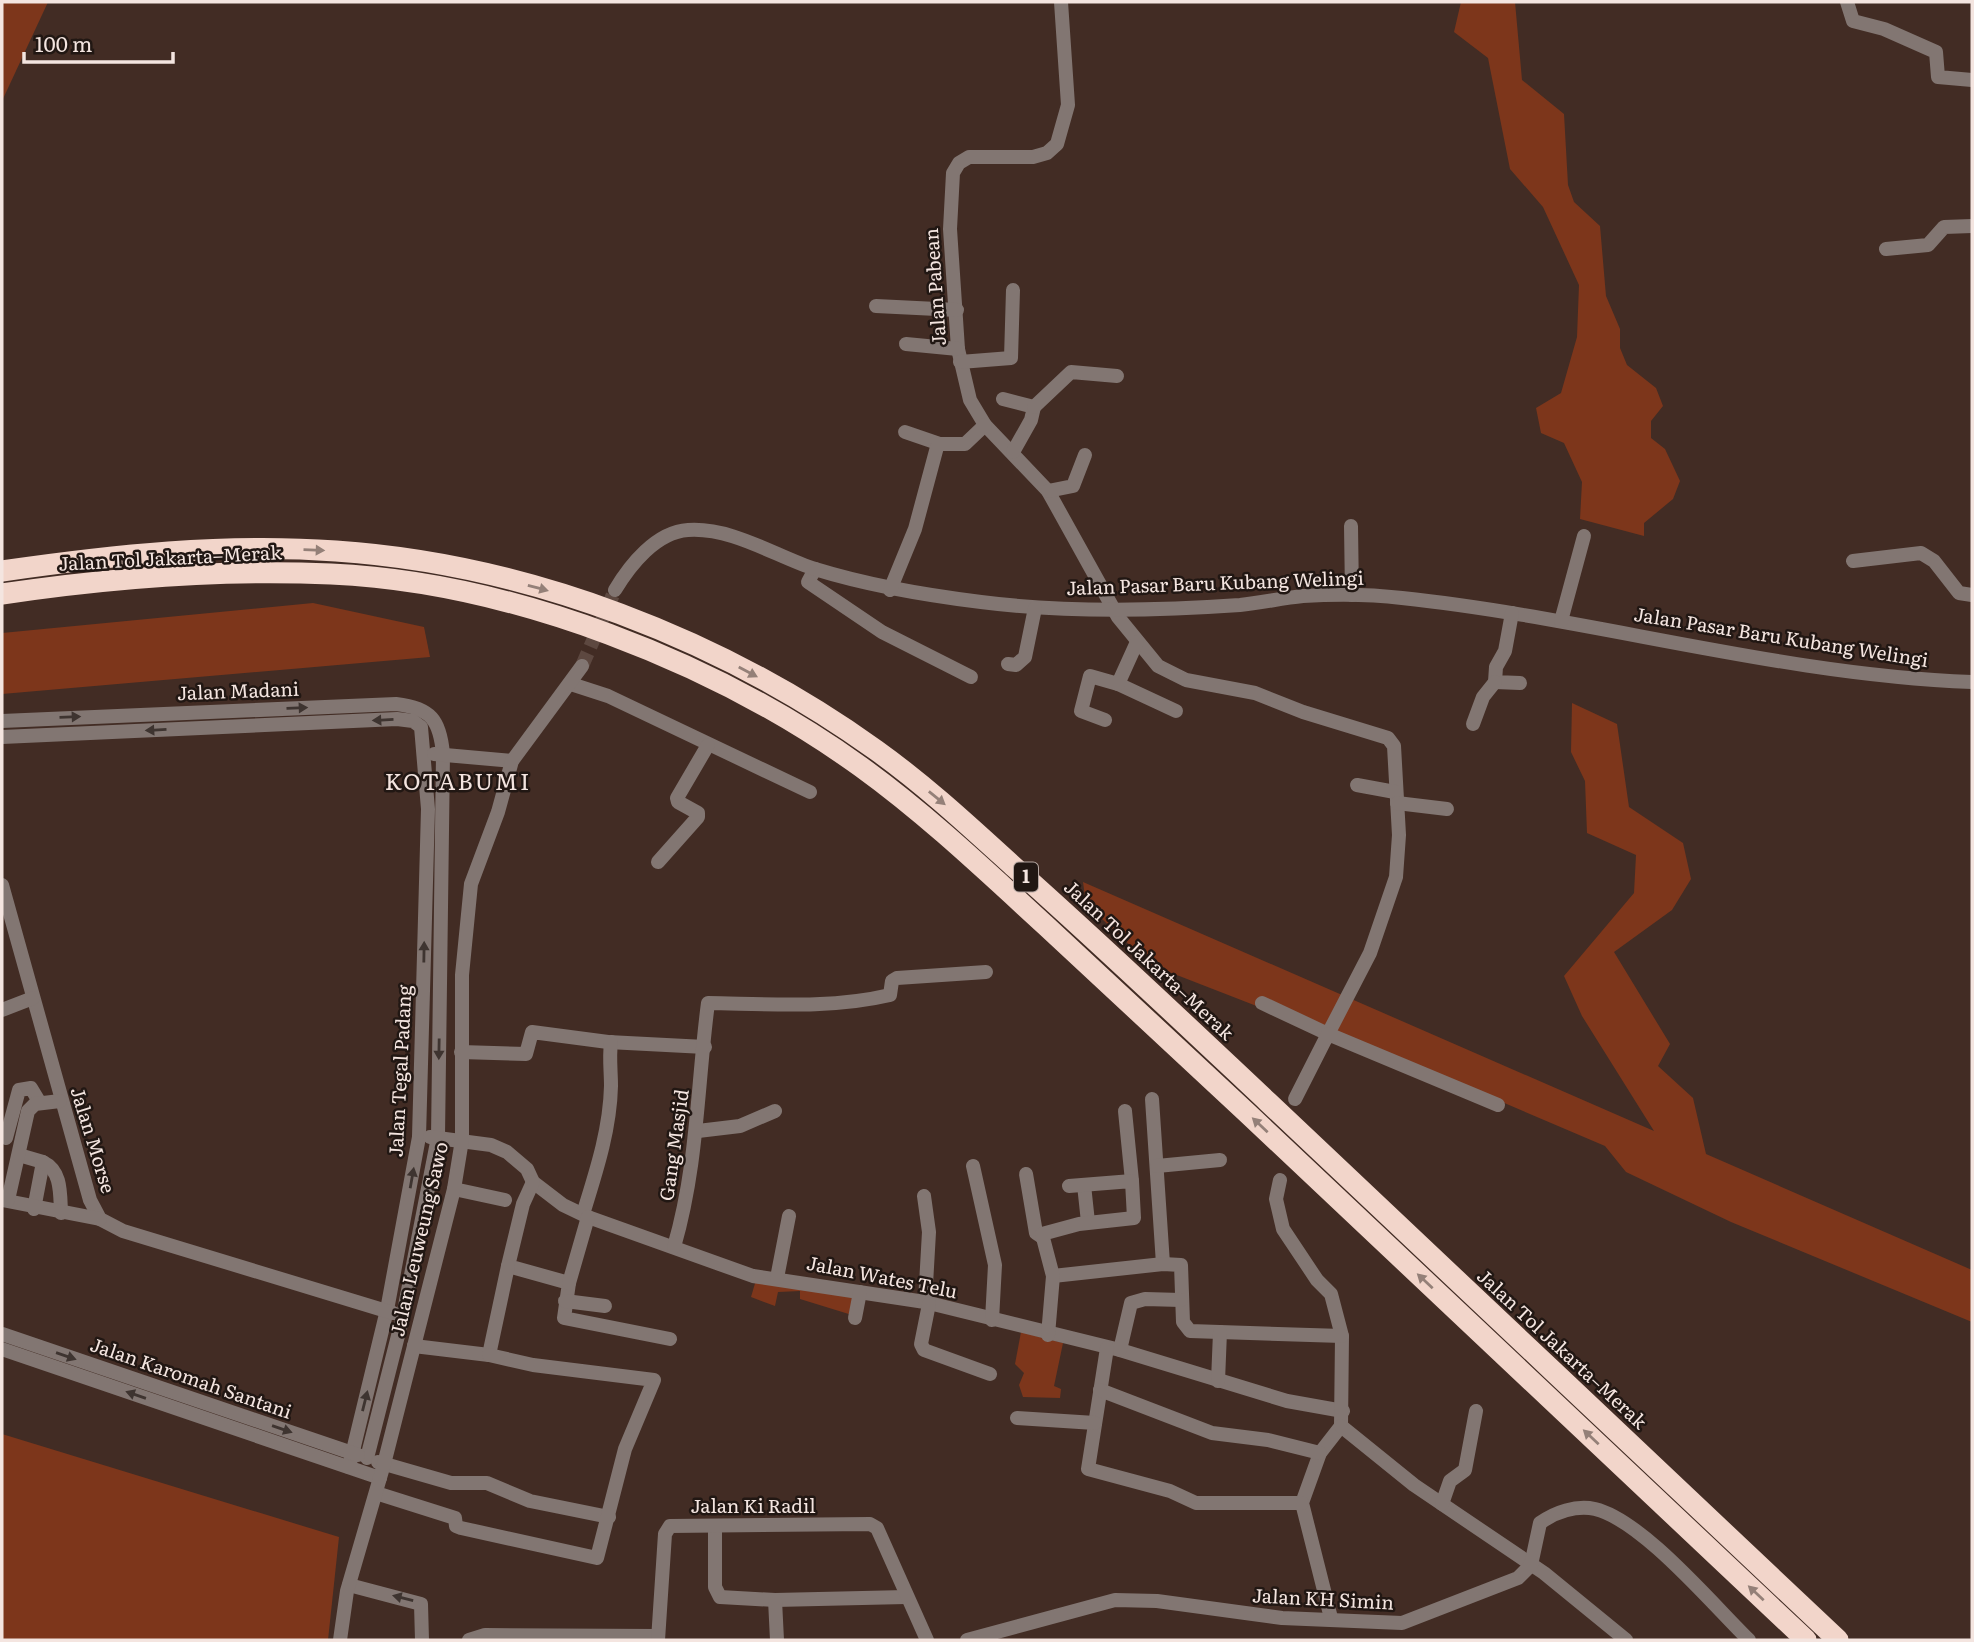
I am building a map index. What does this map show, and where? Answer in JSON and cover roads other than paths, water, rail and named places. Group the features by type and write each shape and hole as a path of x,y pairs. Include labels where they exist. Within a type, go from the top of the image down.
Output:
{"highway":[{"name":"Jalan Tol Jakarta–Merak","path":"2,571 91,558 208,550 340,551 409,560 543,589 618,613 716,654 782,690 877,750 949,808 1084,928 1838,1640"},
{"name":"Jalan Tol Jakarta–Merak","path":"2,594 140,578 246,572 336,574 419,584 508,603 585,626 675,661 755,700 860,766 957,844 1169,1039 1805,1640"}],"street":[{"name":"Jalan Pabean","path":"1061,2 1068,105 1057,144 1047,153 1034,157 969,157 959,163 953,173 950,229 959,355 970,400 985,425 1048,491 1115,611 1146,655 1171,675 1202,684 1255,693 1303,712 1388,738 1395,752 1396,798"},
{"path":"1847,2 1853,21 1884,29 1936,52 1938,77 1972,80"},
{"path":"1886,249 1928,245 1944,227 1972,226"},
{"path":"906,344 959,355 1011,358 1013,290"},
{"path":"876,306 957,310"},
{"path":"1013,452 1031,420 1034,407 1071,372 1117,376"},
{"path":"1003,399 1034,407"},
{"path":"905,432 940,444 965,444 985,425"},
{"path":"890,590 915,529 940,444"},
{"path":"1048,491 1073,486 1085,456"},
{"path":"1351,526 1352,595"},
{"name":"Jalan Pasar Baru Kubang Welingi","path":"615,590 625,574 649,548 669,536 689,530 713,531 815,569 890,590 1035,608 1115,611 1352,595 1404,598 1511,612 1846,669 1972,682"},
{"path":"1561,621 1584,536"},
{"path":"1853,561 1922,553 1934,561 1959,593 1972,595"},
{"path":"815,569 808,582 838,604 925,656 971,677"},
{"path":"1008,664 1016,665 1025,657 1035,608"},
{"path":"1473,724 1483,697 1495,682 1496,667 1505,651 1511,612"},
{"path":"1118,684 1137,642"},
{"path":"428,723 425,754 512,761 582,666"},
{"path":"1105,720 1081,711 1090,676 1118,684 1175,711"},
{"path":"1495,682 1520,683"},
{"path":"571,684 608,696 810,792"},
{"name":"Jalan Madani","path":"2,721 396,704 418,706 428,723"},
{"name":"Jalan Madani","path":"2,737 397,719 428,723"},
{"path":"428,723 441,736 443,754"},
{"path":"658,862 698,817 698,813 678,803 677,798 708,745"},
{"name":"Jalan Tegal Padang","path":"358,1463 418,1137 428,809 425,754"},
{"name":"Jalan Tegal Padang","path":"358,1463 403,1317 438,1137 443,754"},
{"name":"Jalan Leuweung Sawo","path":"340,1640 349,1585 382,1471 454,1189 462,1140 462,975 467,903 512,761"},
{"path":"1357,785 1396,798 1447,809"},
{"path":"1295,1099 1358,978 1387,911 1399,852 1396,798"},
{"path":"428,809 443,809"},
{"name":"Jalan Morse","path":"2,885 60,1101 90,1200 100,1219 123,1231 403,1317"},
{"name":"Gang Masjid","path":"674,1247 688,1198 698,1130 708,1003 810,1005 890,995 892,981 897,978 986,972"},
{"path":"2,1010 33,998"},
{"path":"1262,1003 1328,1034 1498,1105"},
{"path":"461,1052 526,1054 532,1032 610,1042 705,1047"},
{"path":"610,1042 608,1069 611,1086 604,1140 569,1283 564,1318 670,1339"},
{"path":"6,1138 19,1090 31,1088 40,1103"},
{"path":"1152,1099 1163,1264"},
{"path":"60,1101 32,1105 28,1111 19,1155 5,1200 34,1209 100,1219"},
{"path":"698,1130 740,1126 775,1111"},
{"path":"1042,1237 1048,1231 1088,1222 1134,1217 1125,1111"},
{"name":"Jalan Wates Telu","path":"418,1137 438,1137 491,1145 507,1152 527,1169 533,1182 562,1205 753,1276 927,1303 1113,1349 1287,1401 1343,1411"},
{"path":"19,1155 50,1165 60,1183 61,1213"},
{"path":"1157,1166 1220,1160"},
{"path":"34,1209 43,1162"},
{"path":"973,1166 995,1265 992,1320"},
{"path":"1026,1174 1036,1233 1042,1237 1053,1276 1048,1335"},
{"path":"1280,1180 1276,1199 1283,1230 1317,1280 1331,1294 1342,1336 1341,1426 1320,1453 1302,1503 1331,1618"},
{"path":"1088,1222 1077,1185 1132,1181"},
{"path":"489,1356 523,1204 533,1182"},
{"path":"454,1189 505,1200"},
{"path":"924,1196 929,1232 927,1303 921,1344 924,1350 990,1374"},
{"path":"777,1278 789,1216"},
{"path":"1053,1276 1163,1264 1183,1267 1183,1322 1190,1331 1342,1336"},
{"path":"508,1266 569,1283"},
{"path":"855,1318 860,1292"},
{"path":"1181,1300 1158,1298 1131,1303 1100,1390 1088,1469 1170,1491 1196,1503 1302,1503"},
{"path":"565,1301 604,1306"},
{"path":"1218,1381 1220,1332"},
{"name":"Jalan Karomah Santani","path":"3,1342 382,1471 451,1483 487,1483 530,1501 609,1517"},
{"path":"376,1493 455,1518 455,1524 461,1528 594,1560 597,1558 609,1517 625,1449 654,1380 533,1365 414,1346"},
{"path":"1100,1390 1212,1433 1268,1440 1320,1453"},
{"path":"1442,1504 1450,1481 1461,1476 1465,1470 1476,1411"},
{"path":"1017,1418 1094,1423"},
{"path":"1341,1426 1375,1456 1531,1564 1626,1640"},
{"path":"1531,1564 1540,1523 1552,1514 1592,1508 1606,1512 1632,1527 1654,1546 1749,1640"},
{"name":"Jalan Ki Radil","path":"658,1638 666,1530 676,1525 870,1524 877,1528 906,1597"},
{"path":"715,1526 716,1595 775,1600 906,1597 927,1640"},
{"name":"Jalan KH Simin","path":"967,1640 1115,1600 1157,1601 1241,1615 1402,1623 1518,1578 1528,1572 1531,1564"},
{"path":"349,1585 421,1604 422,1640"},
{"path":"775,1600 777,1640"},
{"path":"469,1640 485,1634 658,1638"}],"tunnel":[{"path":"582,666 615,590"}],"district":[{"name":"KOTABUMI","path":"458,782"}]}
